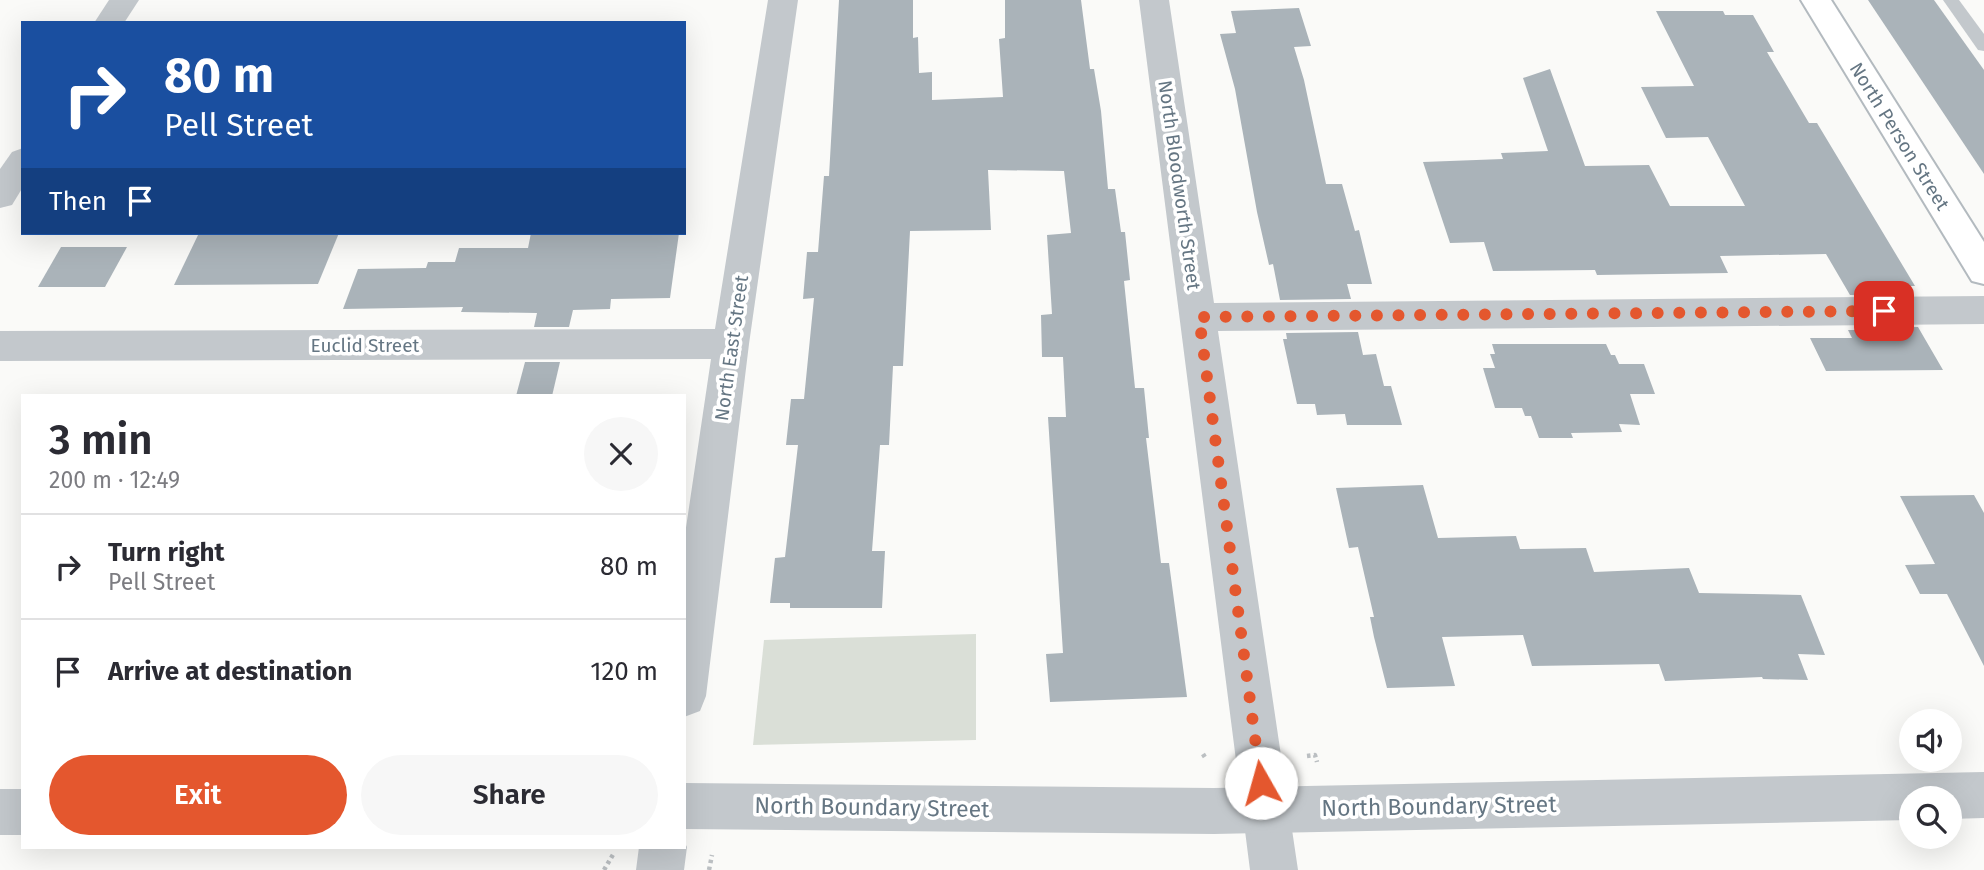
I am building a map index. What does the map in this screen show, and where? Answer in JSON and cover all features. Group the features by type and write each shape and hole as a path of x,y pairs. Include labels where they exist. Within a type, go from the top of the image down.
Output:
{"main road":[{"name":"North Person Street","path":"1816,0 1984,271"}],"street":[{"path":"110,21 124,0"},
{"name":"North East Street","path":"686,681 731,344 783,0"},
{"name":"North Bloodworth Street","path":"1154,0 1274,870"},
{"path":"0,196 21,163"},
{"path":"1199,317 1984,310"},
{"name":"Euclid Street","path":"0,346 731,344"},
{"name":"North Boundary Street","path":"686,806 1265,810 1984,795"},
{"path":"0,812 21,812"},
{"path":"660,870 663,849"}],"lane":[{"path":"1951,0 1984,46"}],"path":[{"path":"1307,756 1315,755 1317,762"},
{"path":"604,870 614,853"},
{"path":"709,870 712,855"}],"shaded area":[{"path":"976,634 976,740 753,745 764,640"}],"building":[{"path":"839,0 913,0 913,38 918,37 919,73 932,72 932,100 1003,97 999,39 1005,38 1005,0 1081,0 1090,69 1094,69 1101,111 1108,189 1115,189 1121,232 1125,232 1130,280 1124,281 1135,388 1144,388 1149,438 1146,438 1161,563 1169,563 1187,697 1050,702 1046,654 1063,653 1048,417 1066,417 1063,357 1042,357 1041,315 1052,314 1047,235 1071,233 1064,171 988,170 991,230 910,231 903,366 893,366 889,445 880,445 872,551 885,551 882,608 790,608 790,603 770,603 775,558 785,557 798,445 786,445 791,399 804,399 814,298 803,299 807,252 818,252 824,176 829,176"},
{"path":"1868,0 1934,0 1984,70 1984,174"},
{"path":"1299,8 1311,46 1294,47 1304,80 1326,184 1342,184 1355,231 1359,230 1372,284 1347,284 1351,299 1280,300 1273,264 1269,265 1257,212 1235,89 1220,34 1236,33 1231,11"},
{"path":"1656,11 1723,11 1725,15 1753,15 1774,52 1767,52 1809,123 1817,123 1915,286 1895,286 1899,294 1850,295 1826,254 1720,256 1728,273 1597,275 1595,270 1493,271 1484,242 1450,243 1423,162 1503,159 1501,153 1548,151 1523,78 1550,69 1585,166 1649,165 1670,206 1745,206 1708,137 1666,138 1641,87 1694,86"},
{"path":"198,235 338,235 318,284 174,285"},
{"path":"531,235 679,235 670,298 611,299 610,309 573,310 569,327 534,327 537,313 461,312 463,307 343,309 358,269 426,268 428,262 455,262 459,248 528,248"},
{"path":"61,247 127,247 105,287 38,287"},
{"path":"1918,327 1943,370 1826,371 1810,338 1852,338 1848,330"},
{"path":"1358,332 1363,355 1376,354 1384,386 1391,386 1402,425 1347,425 1345,414 1317,415 1315,404 1297,404 1283,339 1287,339 1286,333"},
{"path":"1492,344 1606,344 1619,364 1644,364 1655,394 1630,394 1640,425 1619,424 1622,432 1571,433 1573,438 1539,438 1531,416 1525,416 1522,408 1495,408 1483,368 1495,368 1490,354 1495,354"},
{"path":"525,362 560,362 552,394 517,394"},
{"path":"1423,485 1438,538 1516,536 1520,549 1586,548 1594,572 1689,568 1699,593 1801,595 1825,655 1798,654 1808,680 1762,677 1665,681 1659,664 1532,666 1523,635 1442,637 1455,686 1387,688 1374,637 1370,617 1374,617 1358,547 1349,548 1336,488"},
{"path":"1974,495 1984,513 1984,666 1947,594 1920,594 1905,565 1935,564 1900,496"}],"route":[{"path":"1261,783 1199,317 1884,311"}]}
